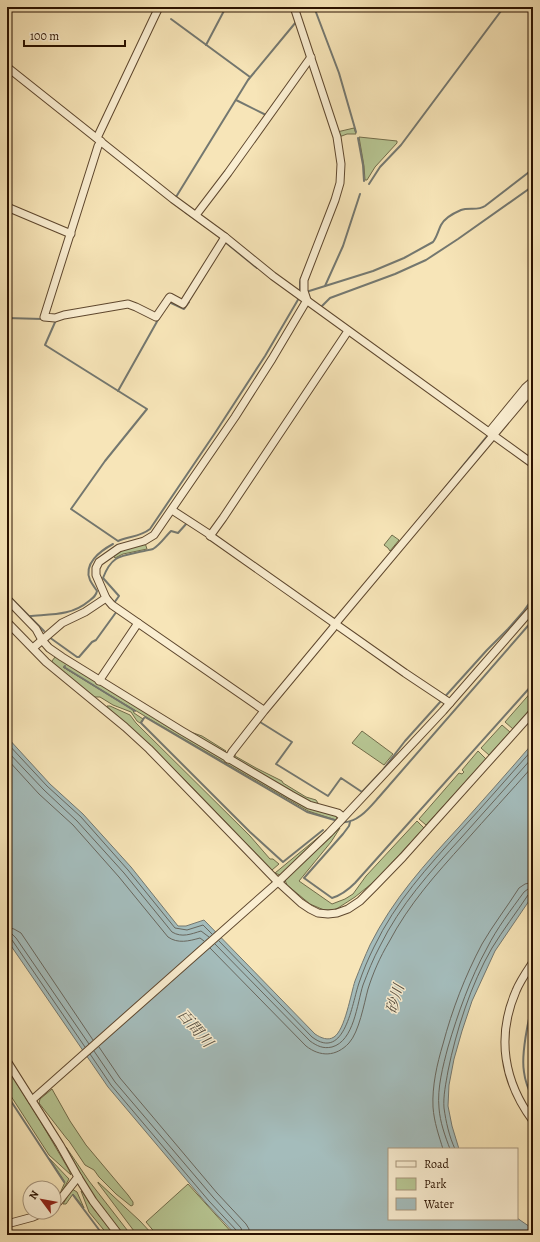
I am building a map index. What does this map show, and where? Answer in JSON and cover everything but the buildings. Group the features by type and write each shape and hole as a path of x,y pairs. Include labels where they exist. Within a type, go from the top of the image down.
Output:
{"street":[{"path":"159,7 99,142 44,317 54,318 128,304 136,306 156,317 170,297 183,304 225,237"},
{"path":"262,709 137,624 112,605 106,598 96,575 96,568 99,562 120,548 144,541 154,535 239,411 306,302 304,280 335,200 340,183 341,164 337,137 294,7"},
{"path":"196,215 228,173 310,58"},
{"path":"7,67 99,142 225,237 306,302 533,464"},
{"path":"7,208 71,234"},
{"path":"209,534 223,518 347,332"},
{"path":"228,759 232,752 335,624 491,433 525,388 533,381"},
{"path":"491,433 533,388"},
{"path":"172,510 209,534 335,624 446,700"},
{"path":"33,648 62,623 85,612 106,598"},
{"path":"7,599 36,629 42,640 49,648 99,681 228,759 309,805 338,813 341,820"},
{"path":"32,1100 278,882 341,820 446,700 533,608"},
{"path":"7,622 46,662 125,727 149,749 278,882 300,902 318,913 337,913 348,909 360,901 403,856 533,712"},
{"path":"99,681 137,624"},
{"path":"533,962 516,991 506,1023 505,1038 507,1068 512,1083 524,1108 533,1121"},
{"path":"7,1061 60,1145 93,1202 119,1235"},
{"path":"62,1197 78,1177"},
{"path":"7,1224 22,1220"}],"green space":[{"path":"354,128 356,134 347,134 339,137 337,132"},
{"path":"359,137 397,141 397,143 375,167 367,180 365,180"},
{"path":"392,535 399,540 390,551 384,545"},
{"path":"145,543 147,549 123,554 115,558 112,554"},
{"path":"55,657 58,657 231,762 337,816 336,820 308,811 63,667 133,710 134,713 143,719 140,723 131,712 113,705 100,697 94,697 52,664"},
{"path":"533,690 533,706 513,729 505,722"},
{"path":"107,706 130,715 136,723 250,836 270,859 273,859 279,864 272,870 171,766"},
{"path":"502,725 510,732 489,755 481,748"},
{"path":"185,730 202,736 226,751 225,752"},
{"path":"362,731 393,754 384,765 352,743"},
{"path":"478,751 486,759 426,825 419,819 459,773 462,774 464,772 462,770"},
{"path":"235,753 235,756 282,781 306,797 316,800 318,803 313,804 234,759 233,755"},
{"path":"417,821 424,828 376,880 355,897 338,908 333,910 324,910 310,904 287,885 285,880 340,828 331,842 299,881 332,904 345,899 353,894 366,876"},
{"path":"326,831 284,873 280,875 275,873"},
{"path":"7,1068 39,1119 71,1175 49,1155 7,1090"},
{"path":"52,1089 70,1121 86,1145 128,1195 133,1202 133,1205 131,1206 116,1194 94,1170 85,1165 69,1141 39,1103 40,1099"},
{"path":"66,1147 89,1181 131,1235 124,1235 107,1215 86,1184"},
{"path":"49,1158 69,1179 62,1191 65,1182"},
{"path":"98,1182 140,1221 153,1235 137,1235"},
{"path":"188,1184 234,1235 157,1235 146,1222"},
{"path":"72,1189 77,1192 84,1208 73,1194 66,1204 63,1204"},
{"path":"81,1191 115,1235 108,1235 89,1212"}],"water":[{"path":"7,737 50,784 83,814 131,867 178,926 186,926 204,920 315,1034 322,1038 332,1038 338,1033 341,1027 355,981 368,949 379,928 399,897 533,743 533,895 495,951 472,1001 462,1031 454,1059 449,1085 448,1106 459,1148 388,1148 388,1220 518,1220 518,1219 533,1229 533,1235 236,1235 206,1203 108,1087 7,940"}],"waterway":[{"path":"206,45 226,7"},
{"path":"314,7 339,73 356,132"},
{"path":"369,184 380,167 401,145 504,7"},
{"path":"171,19 250,77"},
{"path":"176,197 248,80 296,22"},
{"path":"236,100 266,115"},
{"path":"358,138 363,165 364,181"},
{"path":"306,292 373,271 404,258 433,242 442,223 450,216 461,210 485,206 533,169"},
{"path":"322,306 330,298 395,274 426,260 533,186"},
{"path":"325,286 343,246 360,194"},
{"path":"7,211 13,213"},
{"path":"185,212 206,227"},
{"path":"225,242 257,268"},
{"path":"300,291 301,278"},
{"path":"56,320 45,345 147,409 105,461 71,509 118,541 142,534 150,529 265,356 298,298"},
{"path":"169,302 184,309 189,302"},
{"path":"7,318 42,319 42,317"},
{"path":"118,391 159,318"},
{"path":"416,523 489,434"},
{"path":"114,603 119,596 103,578 110,564 114,560 124,555 153,549 171,531 178,533 187,523"},
{"path":"29,616 68,612 82,606 93,598 97,591 88,574 91,563 98,554 113,544"},
{"path":"7,594 44,631"},
{"path":"260,722 292,742 276,764 328,796 341,778 362,792 382,771 405,741 523,612 533,598"},
{"path":"49,637 79,657 92,642 96,640 117,611"},
{"path":"342,822 348,822 358,818 372,805 533,620"},
{"path":"65,666 64,667 135,711"},
{"path":"350,822 343,834 304,878 332,898 345,892 355,883 533,684"},
{"path":"145,717 307,812 338,821"},
{"path":"144,718 141,723 250,832 283,862 323,830"},
{"path":"533,1003 523,1056 526,1082 533,1099"},
{"path":"7,1095 64,1182"},
{"path":"73,1195 103,1235"}],"water label":[{"name":"砂川","path":"395,999"},
{"name":"百間川","path":"195,1028"}]}
